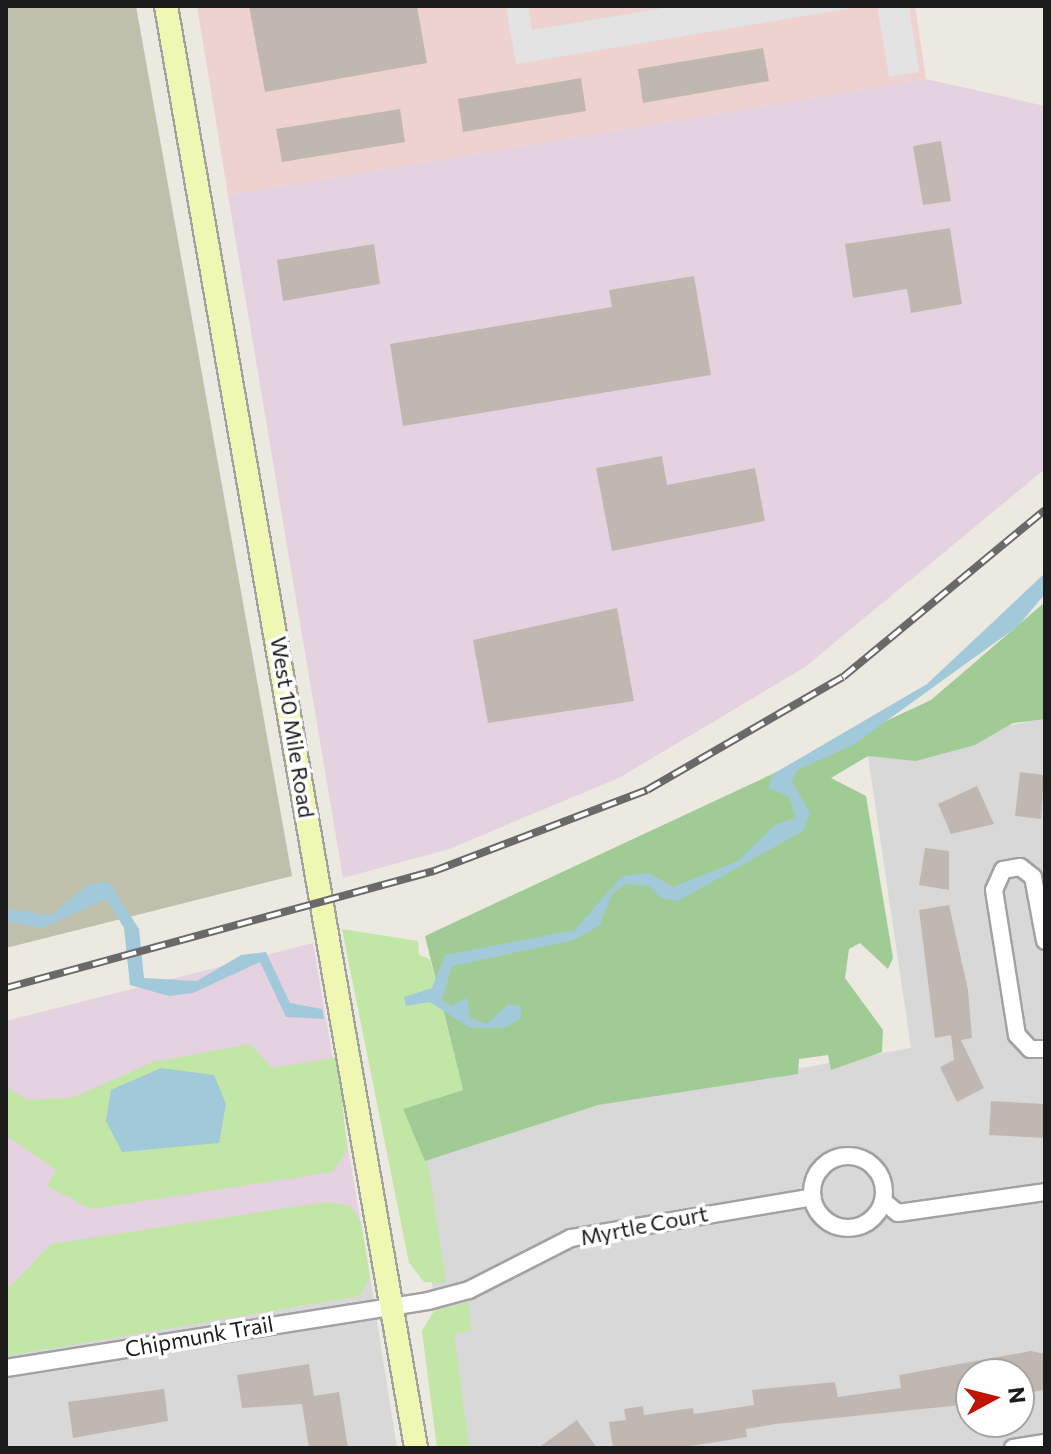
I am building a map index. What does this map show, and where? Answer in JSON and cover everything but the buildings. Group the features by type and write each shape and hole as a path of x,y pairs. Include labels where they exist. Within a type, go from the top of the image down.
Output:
{"main road":[{"name":"West 10 Mile Road","path":"166,6 416,1448"}],"street":[{"path":"1045,941 1033,877 1020,867 1003,870 994,890 1017,1035 1030,1049 1045,1049"},
{"path":"883,1201 866,1223 839,1227 813,1197 819,1170 857,1157 879,1173 883,1201 898,1213 1045,1192"},
{"name":"Myrtle Court","path":"392,1302 469,1290 571,1238 813,1197"},
{"name":"Chipmunk Trail","path":"6,1368 392,1302"},
{"path":"1013,1448 1042,1444"}],"shaded area":[{"path":"6,6 136,6 292,876 6,948"},
{"path":"197,6 915,6 926,79 228,195"},
{"path":"506,6 528,6 532,30 676,6 865,6 516,64"},
{"path":"877,6 909,6 919,72 889,77"},
{"path":"926,79 1045,106 1045,469 805,667 619,778 449,849 343,878 228,195"},
{"path":"1045,718 1045,1448 462,1448 408,1153 598,1105 911,1048 868,756"},
{"path":"313,943 370,1277 6,1336 6,1021"},
{"path":"370,1277 397,1448 6,1448 6,1336"}],"green space":[{"path":"1045,602 1045,719 1013,723 975,745 916,761 868,756 831,778 866,796 893,958 888,969 860,943 849,949 845,978 883,1030 882,1052 831,1070 828,1055 799,1059 798,1074 598,1105 425,1161 403,1109 463,1090 425,936 931,700"},
{"path":"342,929 418,941 419,955 430,959 463,1090 403,1109 428,1165 446,1283 424,1282 409,1263"},
{"path":"250,1044 272,1068 338,1057 347,1150 333,1172 91,1209 47,1186 56,1170 6,1135 6,1087 28,1100 72,1098 153,1062"},
{"path":"327,1202 350,1206 361,1222 370,1277 359,1296 6,1356 6,1291 51,1244"},
{"path":"468,1302 471,1330 454,1334 469,1448 437,1448 422,1331 434,1311"}],"water":[{"path":"1045,573 1045,594 1018,626 853,745 797,770 792,782 810,813 803,831 678,901 661,898 649,886 625,884 612,894 600,925 574,940 452,966 442,1000 451,1006 467,998 470,1018 487,1024 509,1004 522,1007 520,1019 504,1028 470,1028 430,1002 406,1006 404,997 432,988 445,955 575,930 622,876 649,873 673,887 738,861 776,824 796,818 789,797 768,788 773,774 927,684"},
{"path":"109,882 139,929 144,978 197,981 241,955 266,952 290,1003 322,1009 324,1019 286,1017 260,962 193,993 169,996 130,985 124,928 106,899 43,928 6,921 6,909 52,915 88,884"},
{"path":"161,1068 214,1075 226,1104 219,1143 122,1152 106,1121 111,1090"}],"railway":[{"path":"6,988 434,871 647,790 843,677 1045,510"}]}
